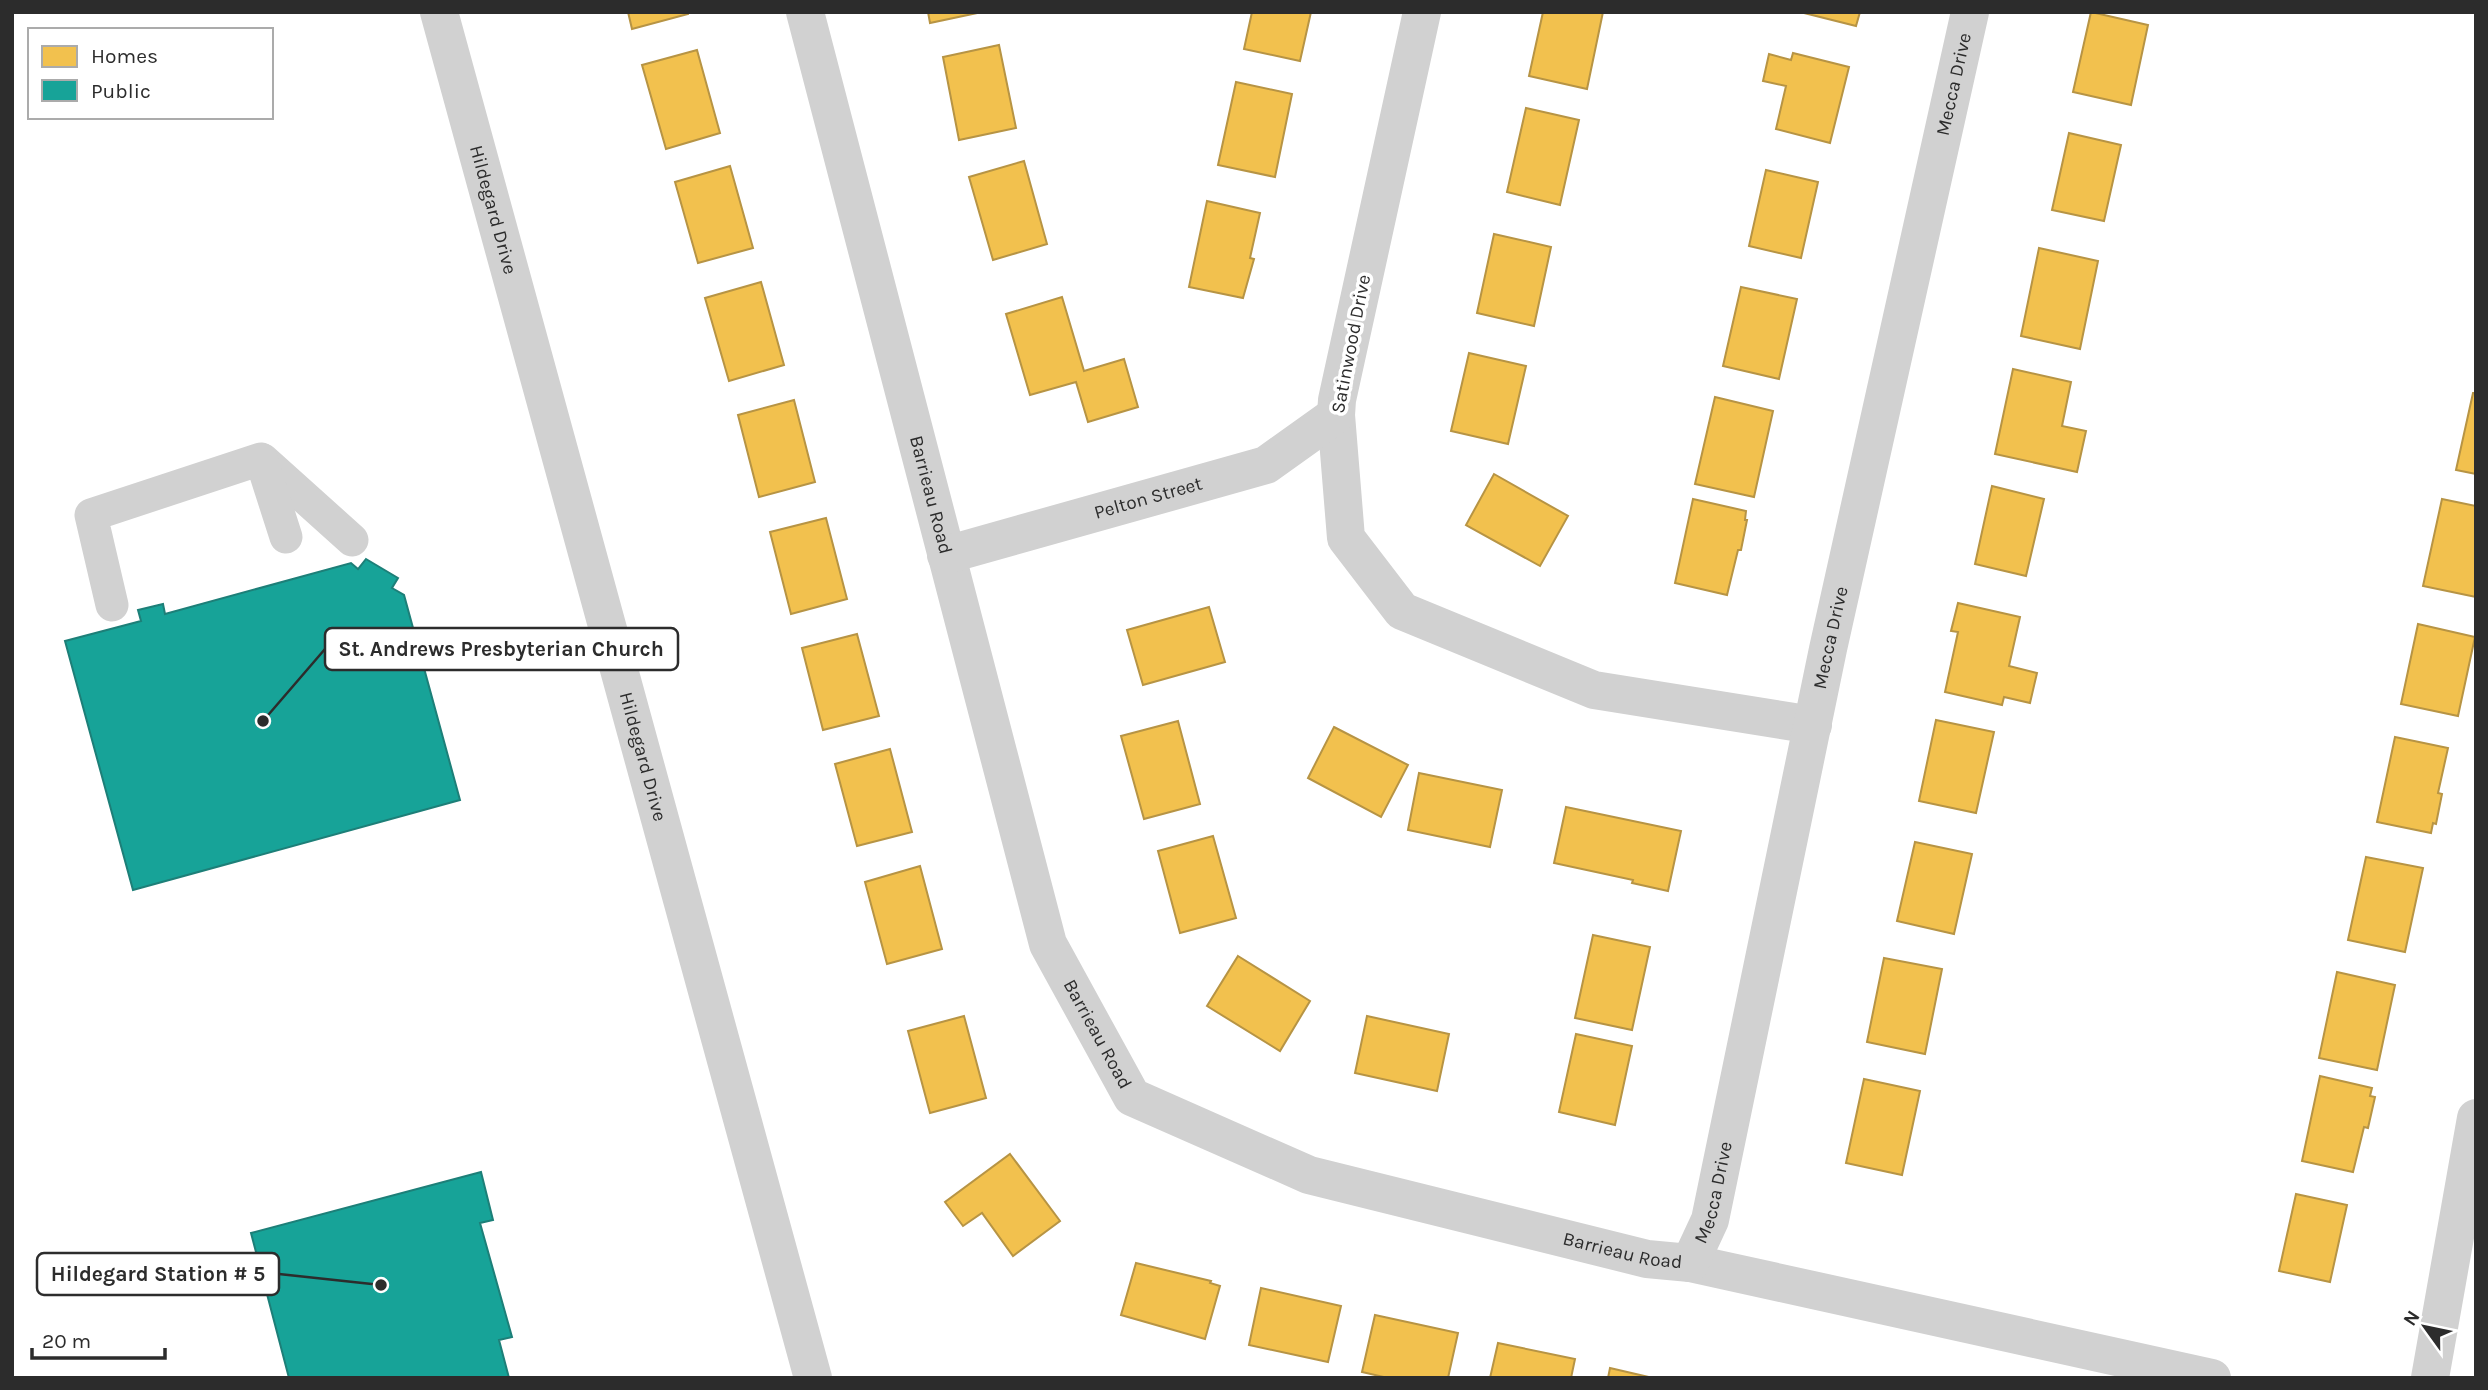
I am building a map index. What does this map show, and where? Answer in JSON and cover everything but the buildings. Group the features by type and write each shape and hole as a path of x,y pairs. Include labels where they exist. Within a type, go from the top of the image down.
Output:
{"street":[{"name":"Hildegard Drive","path":"439,12 813,1378"},
{"name":"Barrieau Road","path":"805,12 1048,944 1132,1097 1309,1175 1647,1259 1690,1263 2212,1378"},
{"name":"Satinwood Drive","path":"1422,12 1337,400 1346,538 1402,611 1594,690 1813,725"},
{"name":"Mecca Drive","path":"1690,1263 1710,1220 1813,725 1970,12"},
{"name":"Pelton Street","path":"946,555 1266,465 1336,415"},
{"path":"261,459 286,537"},
{"path":"261,459 352,540"},
{"path":"112,605 91,515 261,459"},
{"path":"2430,1378 2476,1118"}],"place":[{"name":"St. Andrews Presbyterian Church","path":"263,721"},
{"name":"Hildegard Station # 5","path":"381,1285"}]}
